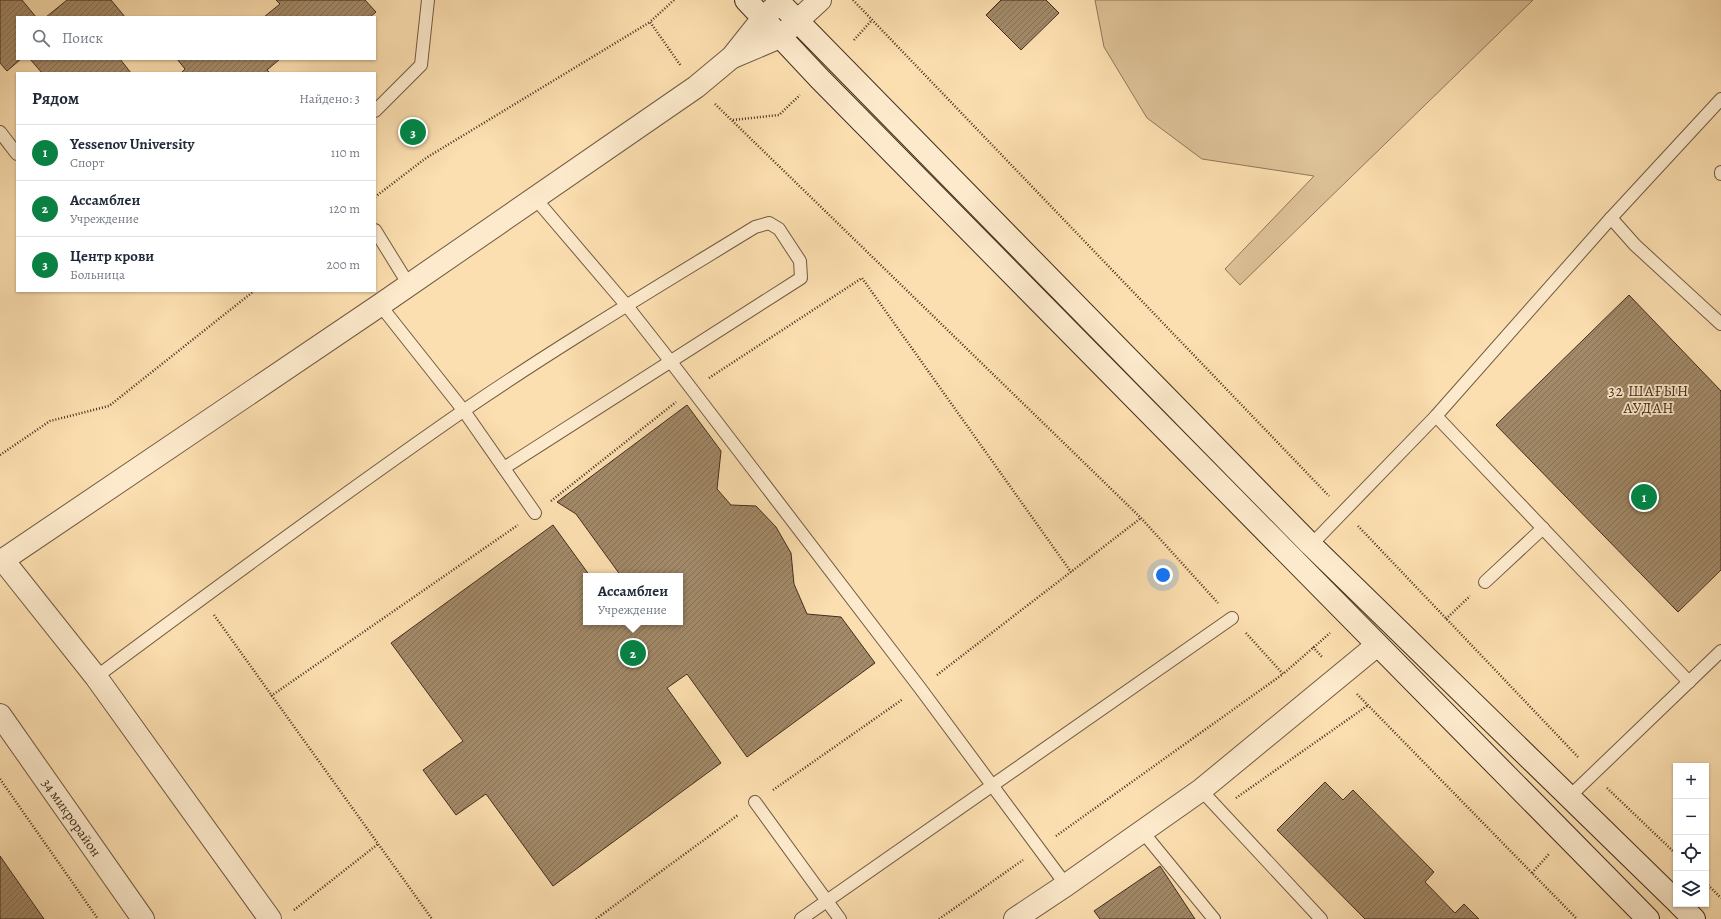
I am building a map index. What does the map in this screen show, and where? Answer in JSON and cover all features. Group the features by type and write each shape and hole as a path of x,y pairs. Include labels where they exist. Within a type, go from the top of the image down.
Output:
{"main road":[{"path":"746,0 819,78 1376,646 1648,919"},
{"path":"732,57 780,37 820,0"},
{"path":"279,917 96,677 1,561 409,285 696,87 732,57 763,18 779,1 797,22 1311,545 1673,899"},
{"path":"1015,919 1201,790 1376,646"},
{"name":"34 микрорайон","path":"0,716 143,919"},
{"path":"1682,907 1694,919"}],"lane":[{"path":"376,110 421,65 428,0"},
{"path":"1311,545 1436,416 1611,218 1721,99"},
{"path":"0,132 16,153"},
{"path":"534,198 627,306 692,389 920,688 1066,885"},
{"path":"1611,218 1635,245 1721,324"},
{"path":"96,677 202,598 464,411 627,306 755,227 769,222 779,229 800,261 801,278 504,468"},
{"path":"376,232 409,285"},
{"path":"380,304 464,411 535,513"},
{"path":"1436,416 1689,682"},
{"path":"1485,582 1543,528"},
{"path":"801,919 1232,618"},
{"path":"1569,797 1721,651"},
{"path":"1201,790 1321,919"},
{"path":"755,802 840,919"},
{"path":"1142,831 1214,919"}],"path":[{"path":"376,196 426,158 650,22 674,0"},
{"path":"853,0 1344,511 1593,774 1673,851"},
{"path":"650,22 696,87 732,120 1141,518 1284,674"},
{"path":"732,120 779,115 819,78"},
{"path":"272,696 535,513 692,389 862,278 1071,572"},
{"path":"0,456 50,421 109,406 253,292"},
{"path":"596,919 755,802 920,688 1141,518"},
{"path":"1446,619 1485,582"},
{"path":"202,598 432,919"},
{"path":"939,919 1284,674 1348,617"},
{"path":"1313,647 1339,676 1577,919"},
{"path":"0,778 98,919"},
{"path":"279,917 378,844"},
{"path":"1709,886 1721,898"}],"shaded area":[{"path":"1095,0 1533,0 1240,285 1225,269 1314,176 1202,159 1147,118 1104,47"}],"building":[{"path":"0,0 22,0 35,16 16,16 16,60 20,60 7,71 0,63"},
{"path":"67,0 111,0 124,16 47,16"},
{"path":"276,0 365,0 376,12 371,16 265,16 280,4"},
{"path":"1001,0 1046,0 1059,13 1021,50 986,15"},
{"path":"31,60 121,60 130,72 41,72"},
{"path":"178,60 279,60 267,70 269,72 182,72 185,69"},
{"path":"1629,295 1721,391 1721,570 1678,612 1496,425"},
{"path":"687,405 721,451 717,489 731,505 756,506 776,527 791,553 794,584 807,614 841,617 875,663 747,757 687,674 667,688 721,763 553,886 486,794 456,815 423,770 463,741 391,643 553,525 588,573 583,573 583,625 683,625 683,573 619,573 576,514 557,502"},
{"path":"1325,782 1343,800 1353,790 1434,872 1425,882 1455,913 1464,904 1479,919 1365,919 1277,830"},
{"path":"0,856 44,919 0,919"},
{"path":"1160,866 1195,919 1100,919 1094,911"}],"place":[{"name":"Центр крови","path":"413,132"},
{"name":"Yessenov University","path":"1644,497"},
{"name":"Ассамблеи","path":"633,653"}],"district":[{"name":"32 ШАҒЫН АУДАН","path":"1649,400"}]}
